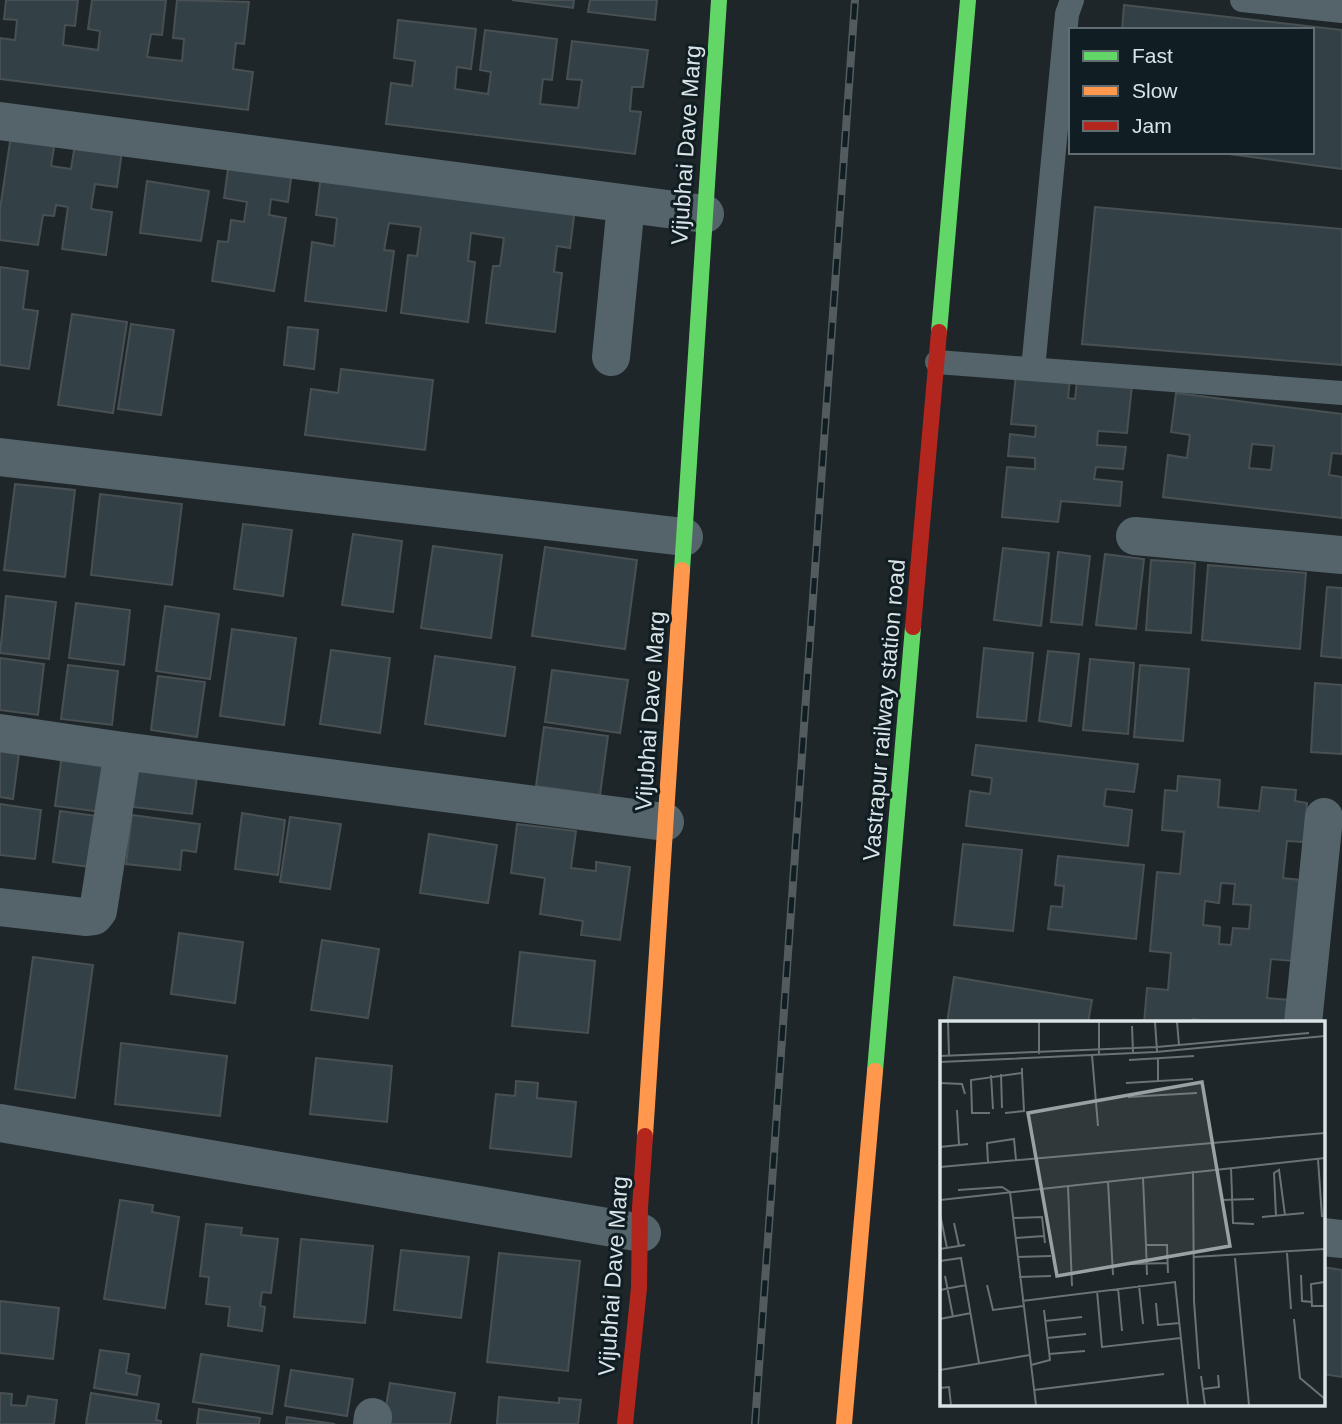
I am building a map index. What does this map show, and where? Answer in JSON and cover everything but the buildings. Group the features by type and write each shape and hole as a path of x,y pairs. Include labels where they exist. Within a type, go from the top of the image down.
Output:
{"street":[{"name":"Vijubhai Dave Marg","path":"625,1424 642,1233 640,1208 719,0"},
{"name":"Vastrapur railway station road","path":"844,1424 968,0"},
{"path":"0,121 705,214"},
{"path":"611,357 626,204"},
{"path":"0,457 684,537"},
{"path":"1135,536 1342,555"},
{"path":"0,733 665,822"},
{"path":"0,907 94,916 101,905 123,751"},
{"path":"1304,1021 1328,933 1324,817"},
{"path":"0,1123 642,1233"},
{"path":"1324,1237 1342,1239"}],"lane":[{"path":"1033,369 1067,14 1072,0"},
{"path":"1242,0 1342,11"},
{"path":"937,362 1342,393"}],"railway":[{"path":"755,1424 855,0"}],"traffic: fast":[{"path":"682,570 719,0"},
{"path":"939,332 968,0"},
{"path":"875,1071 913,627"}],"traffic: slow":[{"path":"645,1136 682,570"},
{"path":"844,1424 875,1071"}],"traffic: jam":[{"path":"913,627 939,332"},
{"path":"625,1424 639,1288 640,1208 645,1136"}]}
